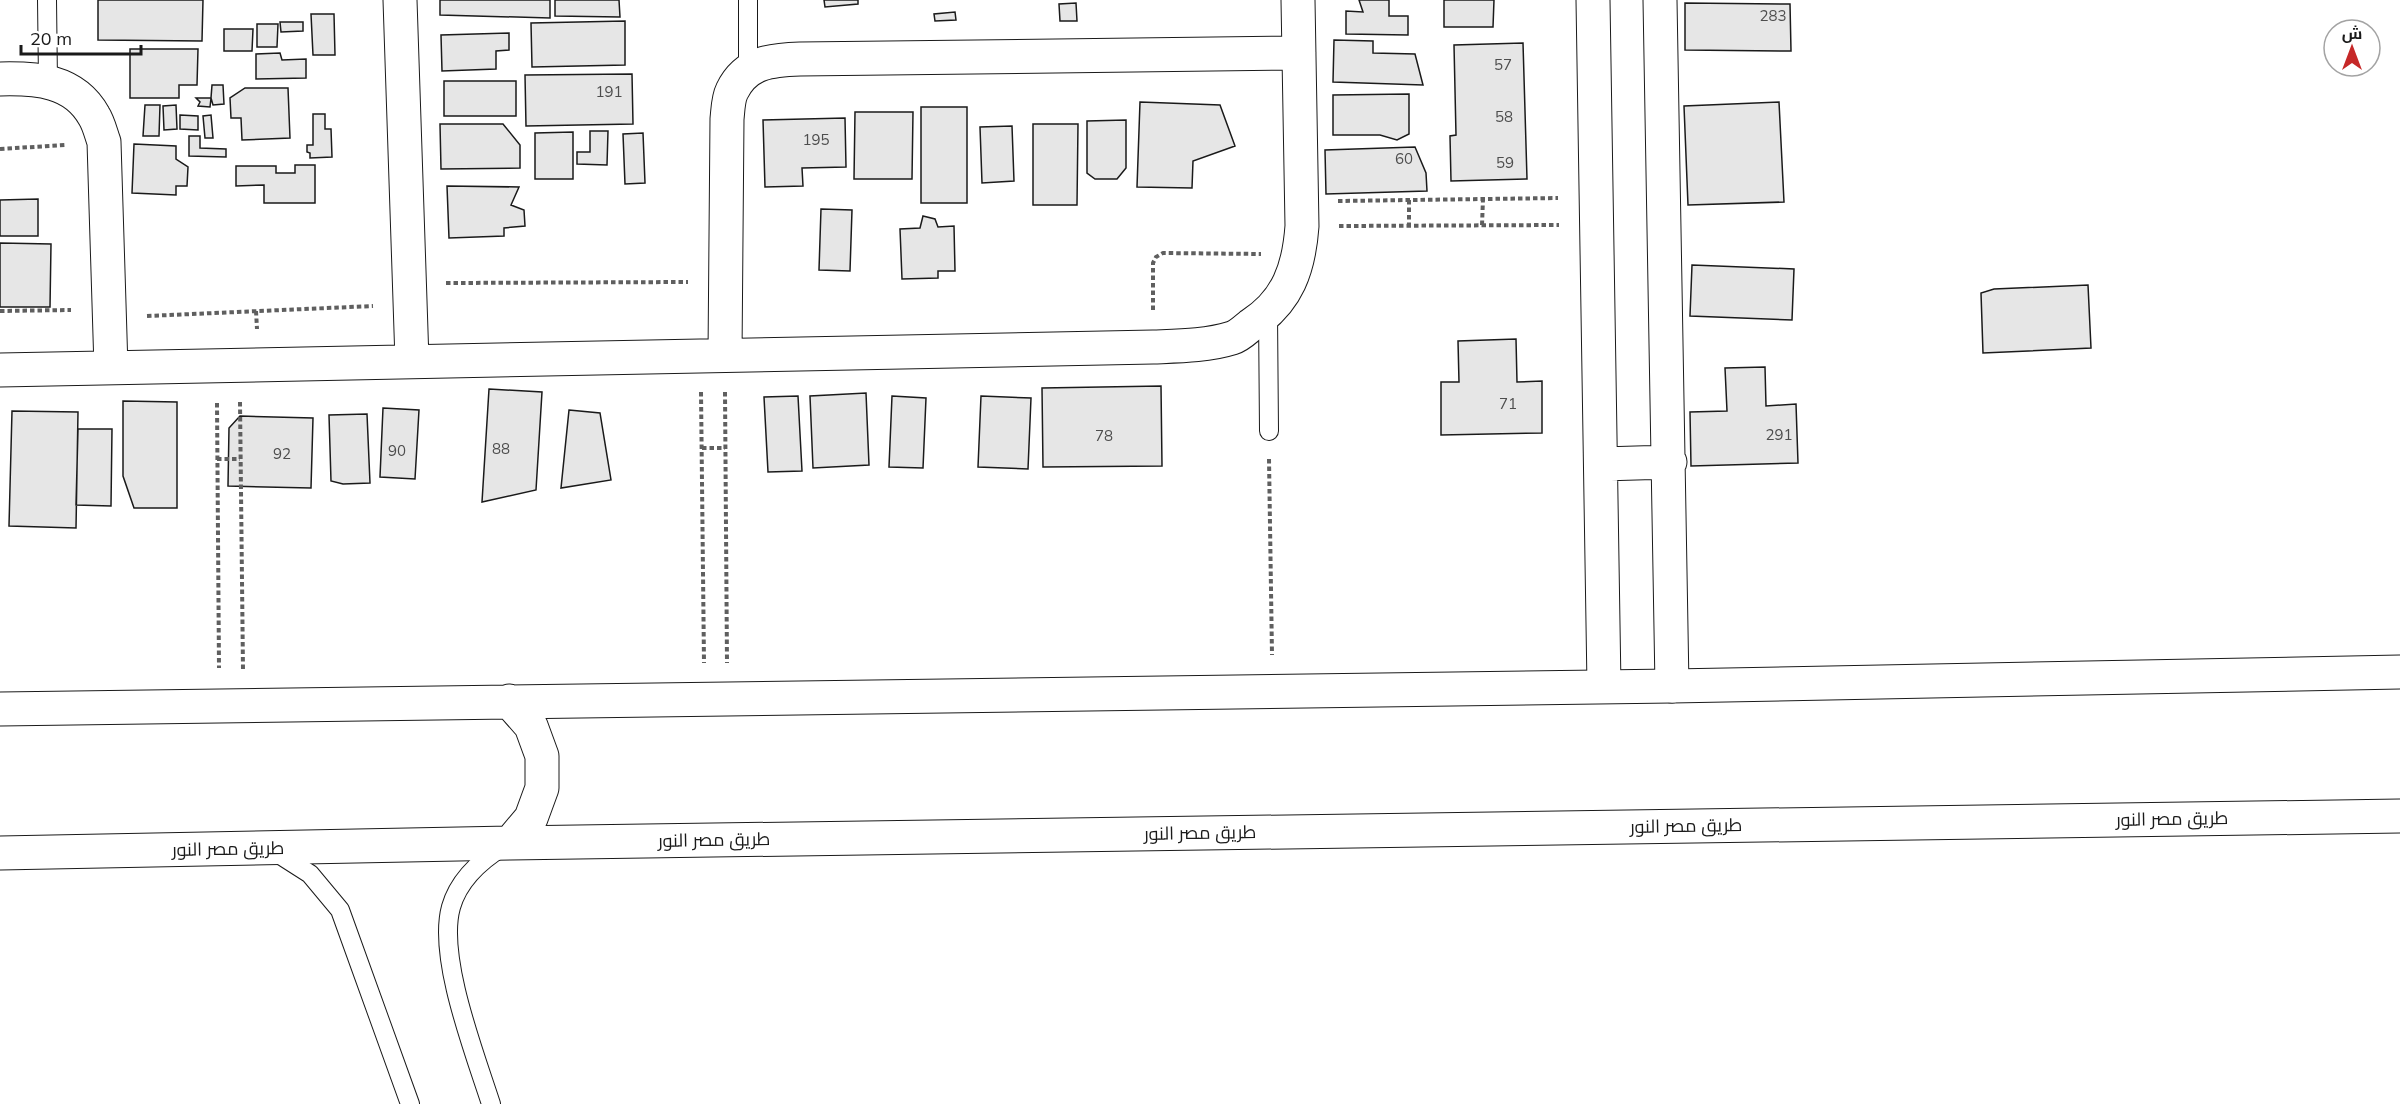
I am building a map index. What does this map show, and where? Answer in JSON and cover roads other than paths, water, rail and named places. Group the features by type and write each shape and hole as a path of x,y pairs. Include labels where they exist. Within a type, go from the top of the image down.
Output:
{"street":[{"path":"400,0 412,361"},
{"path":"0,370 1194,346 1234,337 1268,314 1289,285 1301,228 1298,0"},
{"path":"1593,0 1604,686"},
{"path":"1660,0 1670,462 1672,686"},
{"path":"713,355 725,282 727,119 732,92 748,70 771,60 800,59 1299,53"},
{"path":"0,79 48,81 74,94 94,115 104,142 111,368"},
{"path":"1602,464 1670,462"},
{"path":"0,709 1672,686 2400,672"},
{"path":"509,701 531,726 542,756 542,788 531,818 510,843"},
{"name":"طريق مصر النور","path":"0,853 510,843 2400,816"}],"lane":[{"path":"48,0 48,81"},
{"path":"748,0 748,70"},
{"path":"1268,314 1269,431"},
{"path":"491,1104 459,1003 448,943 448,924 451,906 460,885 475,867 510,843"},
{"path":"269,849 310,874 340,910 410,1104"}]}
